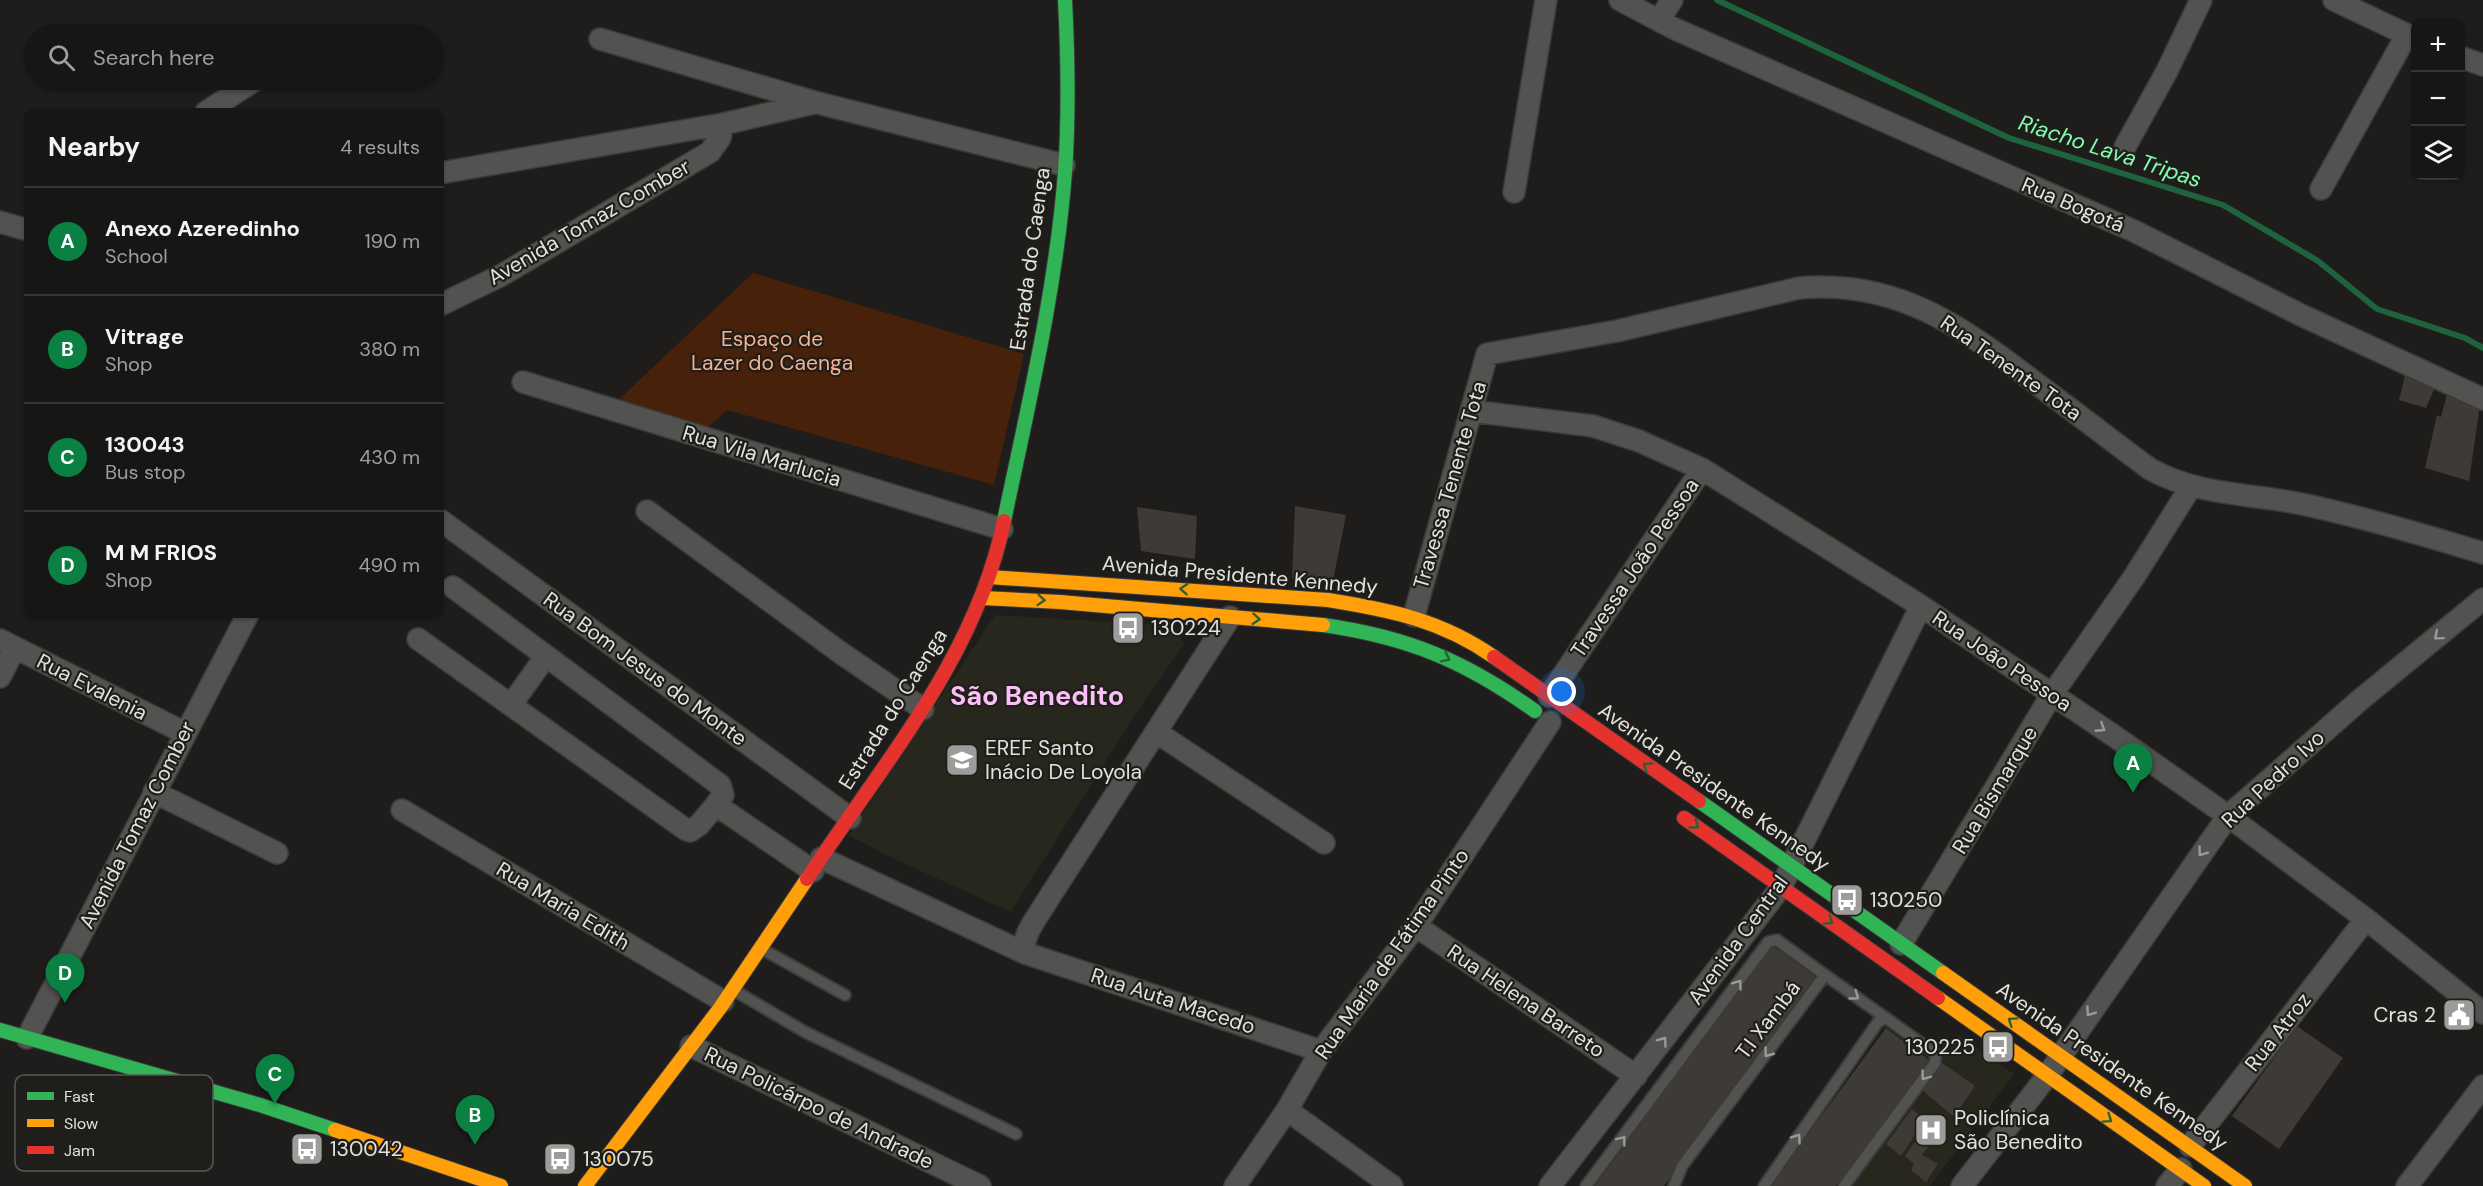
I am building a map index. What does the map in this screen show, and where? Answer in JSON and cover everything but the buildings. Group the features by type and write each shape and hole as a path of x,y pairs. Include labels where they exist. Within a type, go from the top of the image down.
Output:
{"main road":[{"name":"Estrada do Caenga","path":"585,1186 762,949 923,709 983,598 1002,529 1048,310 1064,165 1070,70 1065,0"},
{"name":"Avenida Presidente Kennedy","path":"989,577 1328,600 1413,616 1443,627 1487,652 2245,1186"},
{"name":"Avenida Presidente Kennedy","path":"983,598 1032,599 1230,616 1374,633 1442,655 1510,693 1555,726"},
{"name":"Avenida Presidente Kennedy","path":"1675,812 2204,1186"},
{"path":"0,1030 156,1075"},
{"path":"213,1091 260,1105 501,1186"}],"street":[{"path":"1514,192 1546,0"},
{"name":"Rua Bogotá","path":"1620,0 1659,20 2134,231 2301,315 2483,399"},
{"path":"1659,20 1672,0"},
{"path":"2126,147 2167,71 2200,0"},
{"path":"2321,189 2411,37 2334,0"},
{"path":"600,39 818,103 1064,165"},
{"path":"2465,59 2483,65"},
{"path":"213,108 240,90"},
{"path":"444,172 723,124 818,103"},
{"name":"Avenida Tomaz Comber","path":"444,303 500,276 710,152 720,138 723,124"},
{"path":"0,222 24,229"},
{"name":"Rua Tenente Tota","path":"1487,354 1617,331 1799,288 1829,285 1869,290 1911,302 1954,324 1981,341 2150,469 2190,488 2294,502 2373,519 2483,553"},
{"name":"Travessa Tenente Tota","path":"1413,616 1487,354"},
{"name":"Rua Vila Marlucia","path":"523,382 1002,529"},
{"name":"Rua João Pessoa","path":"1471,411 1593,426 1639,441 1702,469 1921,606 2051,696 2117,738 2228,816 2366,919 2483,1013"},
{"name":"Travessa João Pessoa","path":"1549,696 1702,469"},
{"name":"Rua Bismarque","path":"1901,944 2051,696 2134,577 2190,488"},
{"path":"647,511 841,653 923,709"},
{"name":"Rua Bom Jesus do Monte","path":"444,523 850,818"},
{"path":"418,639 685,829 690,831 696,828 723,795 720,785 453,587"},
{"name":"Rua Pedro Ivo","path":"1962,1186 2047,1076 2060,1054 2228,816 2360,700 2483,599"},
{"name":"Avenida Central","path":"1550,1186 1781,887 1921,606"},
{"path":"1025,953 1024,943 1028,932 1044,904 1230,616"},
{"name":"Avenida Tomaz Comber","path":"27,1038 246,618"},
{"path":"0,677 8,644"},
{"name":"Rua Evalenia","path":"8,644 184,733"},
{"path":"511,705 546,656"},
{"name":"Rua Maria de Fátima Pinto","path":"1234,1186 1287,1110 1321,1051 1416,926 1555,726"},
{"path":"1155,732 1324,843"},
{"path":"154,792 277,853"},
{"name":"Rua Auta Macedo","path":"716,805 817,865 1025,953 1321,1051"},
{"name":"Rua Maria Edith","path":"402,810 728,995"},
{"name":"Rua Atroz","path":"2190,1146 2366,919"},
{"name":"Rua Helena Barreto","path":"1416,926 1636,1076"},
{"name":"Rua Policárpo de Andrade","path":"691,1046 980,1186"},
{"path":"2407,1186 2483,1086"},
{"path":"1287,1110 1392,1186"},
{"path":"2167,1186 2181,1169"}],"lane":[{"name":"T.I Xambá","path":"1586,1186 1768,942 1777,940 1825,975 1682,1166 1674,1186"},
{"path":"762,949 845,995"},
{"path":"1825,975 1936,1054 1935,1063 1844,1186"},
{"path":"728,995 1016,1134"},
{"path":"1764,1186 1878,1022 1886,1018"}],"shaded area":[{"name":"EREF Santo Inácio De Loyola","path":"995,615 1161,625 1178,633 1184,644 1129,724 1011,912 886,855 849,835"},
{"name":"Policlínica São Benedito","path":"1959,1035 2014,1074 1930,1186 1850,1186"}],"green space":[{"name":"Espaço de Lazer do Caenga","path":"753,273 1024,354 994,485 727,410 704,431 615,403"}],"waterway":[{"name":"Riacho Lava Tripas","path":"1717,0 2009,138 2223,205 2318,261 2377,309 2465,338 2483,348"}],"traffic: fast":[{"path":"1004,521 1040,348 1061,216 1068,108 1065,0"},
{"path":"1323,625 1382,636 1435,654 1484,678 1535,711"},
{"path":"1699,801 1943,973"},
{"path":"0,1030 156,1075"},
{"path":"213,1091 335,1130"}],"traffic: slow":[{"path":"989,577 1328,600 1373,608 1435,625 1474,644 1494,657"},
{"path":"983,598 1060,602 1323,625"},
{"path":"585,1186 720,1008 807,879"},
{"path":"1943,973 2245,1186"},
{"path":"1938,998 2204,1186"},
{"path":"335,1130 501,1186"}],"traffic: jam":[{"path":"807,879 895,751 949,664 972,619 991,571 1004,521"},
{"path":"1494,657 1699,801"},
{"path":"1684,818 1938,998"}],"place":[{"name":"130224","path":"1128,628"},
{"name":"EREF Santo Inácio De Loyola","path":"962,760"},
{"name":"Anexo Azeredinho","path":"2133,793"},
{"name":"130250","path":"1847,900"},
{"name":"M M FRIOS","path":"65,1003"},
{"name":"Cras 2","path":"2459,1015"},
{"name":"130225","path":"1998,1047"},
{"name":"130043","path":"275,1104"},
{"name":"Policlínica São Benedito","path":"1931,1130"},
{"name":"Vitrage","path":"475,1145"},
{"name":"130042","path":"307,1149"},
{"name":"130075","path":"560,1159"}],"district":[{"name":"São Benedito","path":"1037,695"}]}
